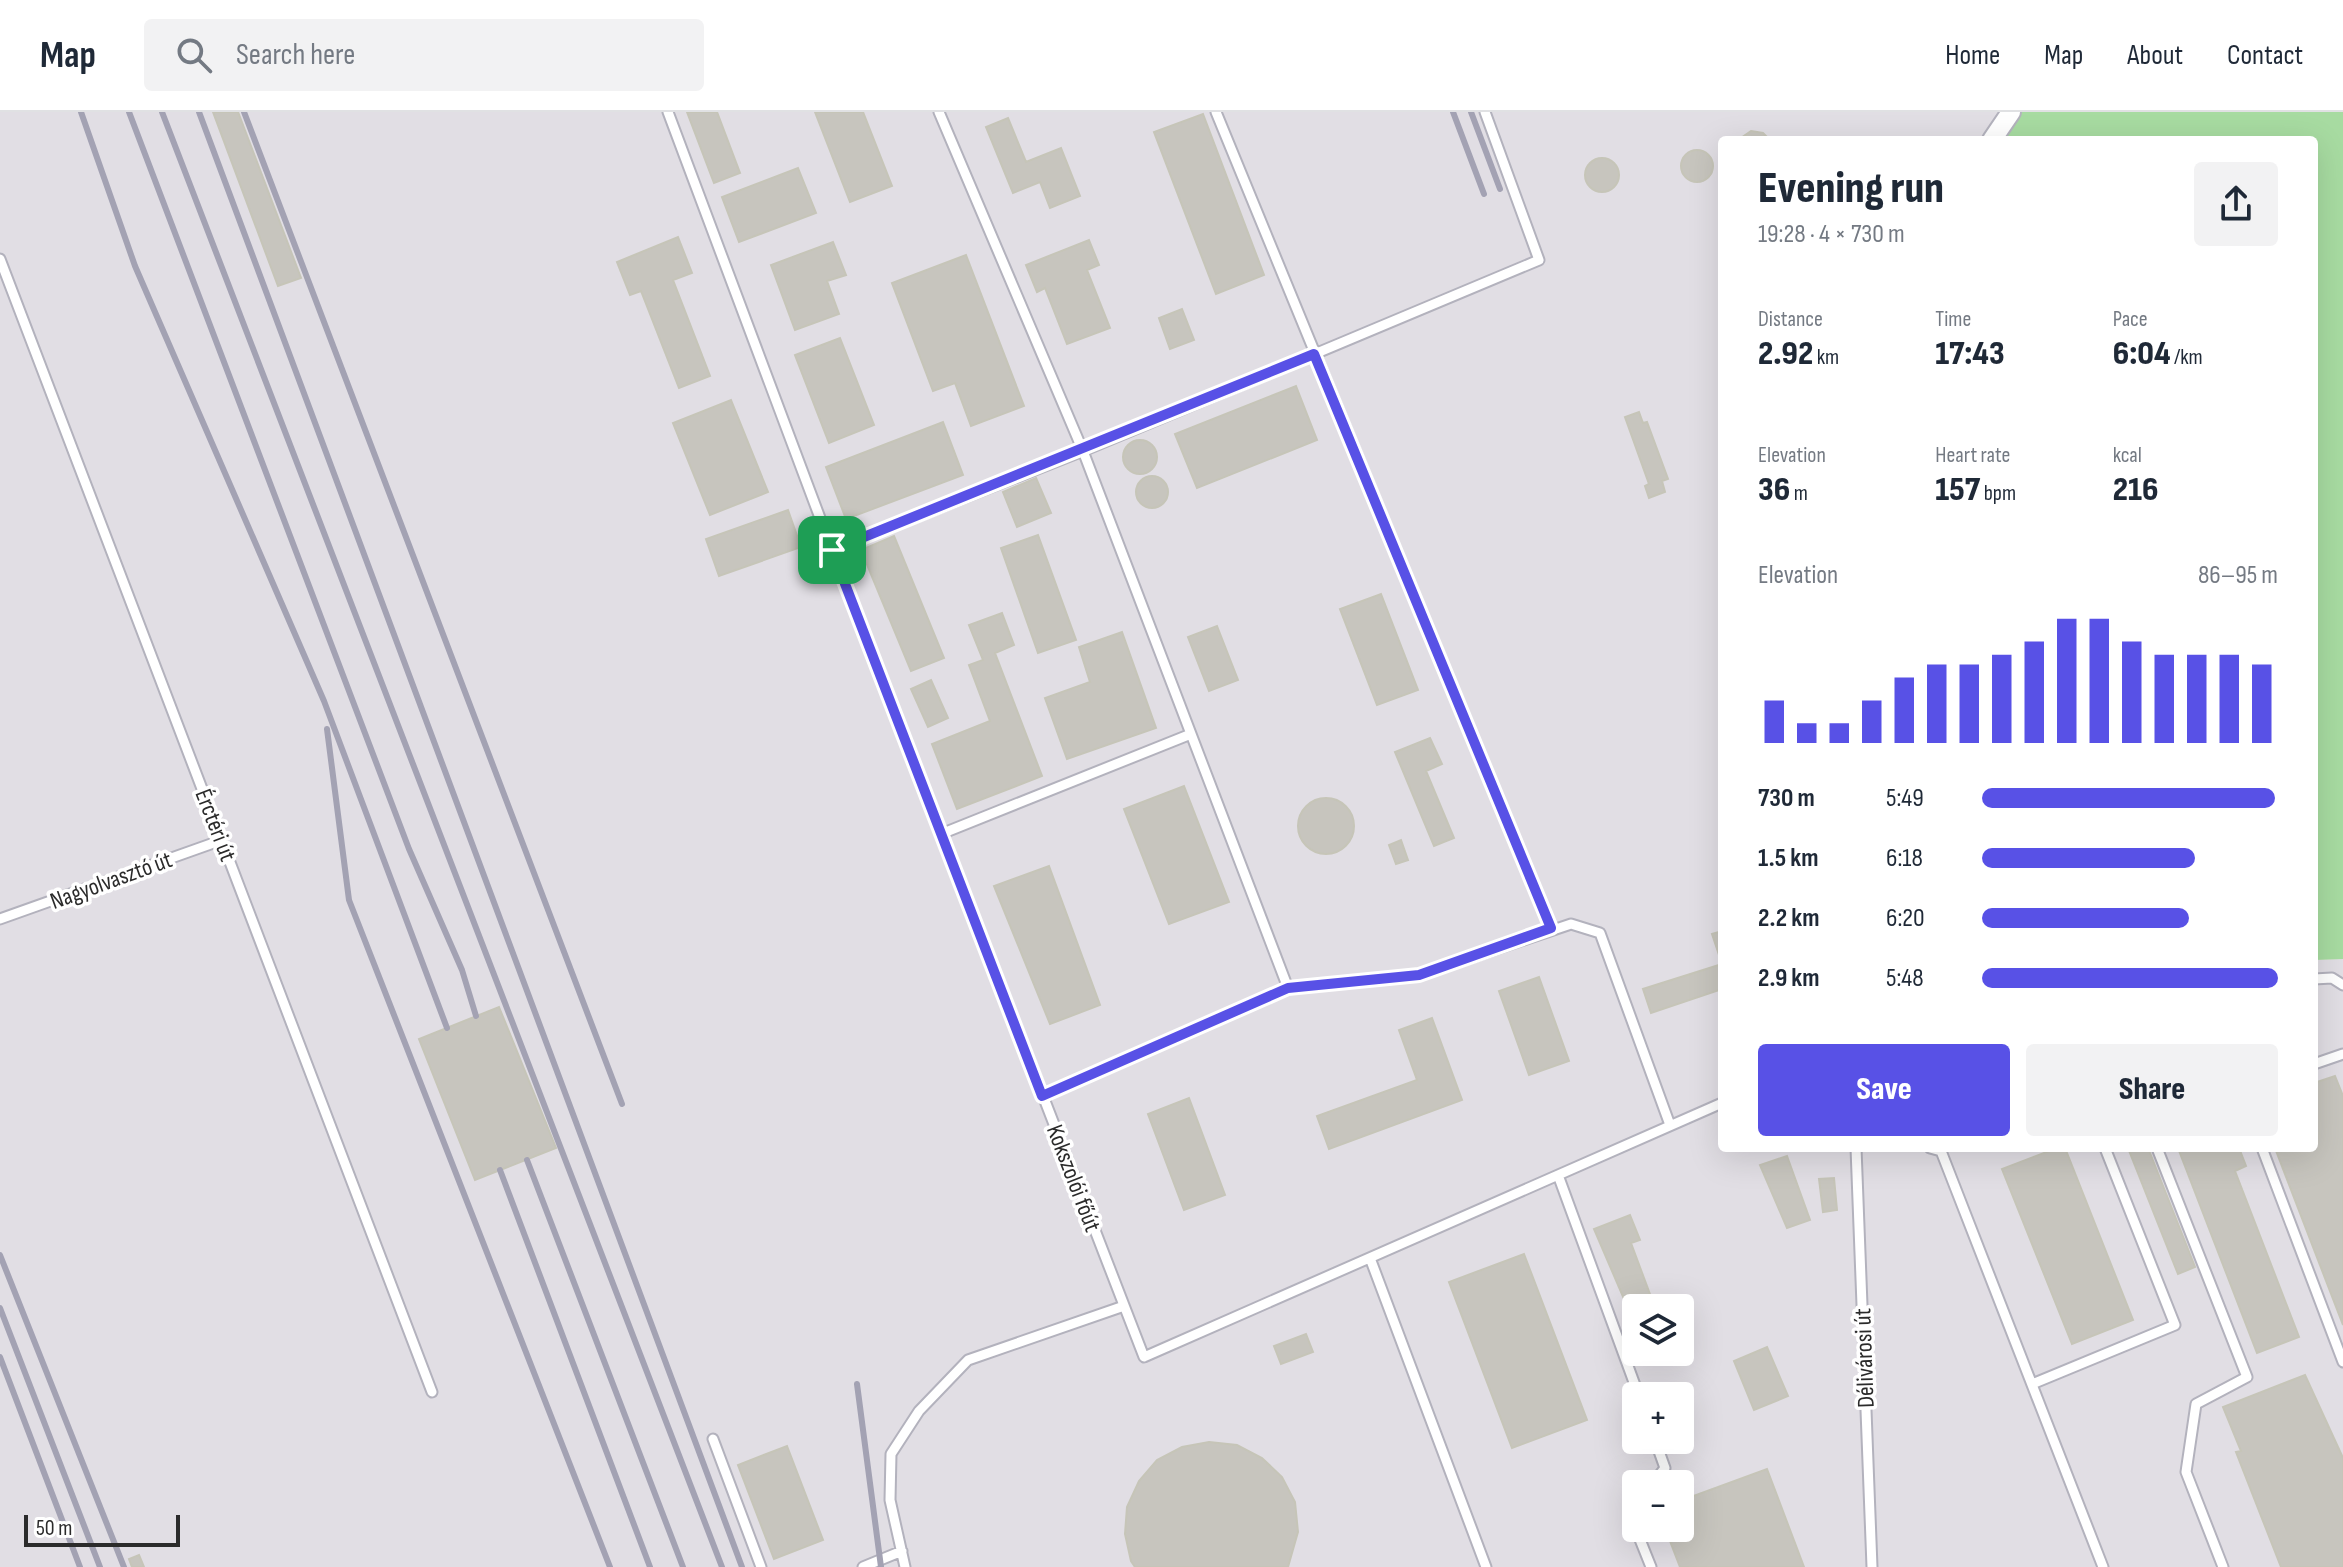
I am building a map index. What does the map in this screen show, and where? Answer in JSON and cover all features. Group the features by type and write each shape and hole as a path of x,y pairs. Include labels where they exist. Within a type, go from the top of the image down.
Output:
{"street":[{"path":"1995,136 2011,112"}],"lane":[{"name":"Kokszolói főút","path":"668,112 832,550 1144,1357 1370,1258"},
{"path":"939,112 1083,451 1288,988"},
{"path":"1216,112 1551,928"},
{"path":"832,550 1083,451 1539,260 1485,112"},
{"name":"Érctéri út","path":"0,259 432,1392"},
{"path":"941,834 1191,734"},
{"name":"Nagyolvasztó út","path":"0,919 222,840"},
{"path":"1042,1096 1288,988 1419,975 1551,928 1571,924 1600,933 1670,1125"},
{"path":"2318,979 2332,978 2343,985"},
{"path":"2318,1063 2343,1054"},
{"path":"1486,1567 1370,1258 1718,1102"},
{"name":"Délivárosi út","path":"1856,1152 1872,1567"},
{"path":"1941,1152 2103,1567"},
{"path":"2032,1384 2175,1325 2107,1152"},
{"path":"2159,1152 2247,1377 2196,1404 2186,1472 2223,1567"},
{"path":"2264,1152 2343,1362"},
{"path":"1558,1175 1634,1382"},
{"path":"905,1567 890,1500 891,1454 919,1411 968,1360 1124,1306"},
{"path":"713,1439 761,1567"},
{"path":"1641,1542 1651,1567"},
{"path":"863,1567 902,1551"}],"shaded area":[{"path":"0,112 2014,112 1999,136 1718,136 1718,1152 2318,1152 2318,960 2343,959 2343,1567 0,1567"}],"green space":[{"path":"2014,112 2343,112 2343,959 2318,960 2318,136 1999,136"}],"building":[{"path":"213,112 238,112 301,278 278,286"},
{"path":"687,112 717,112 740,173 714,183"},
{"path":"815,112 863,112 892,186 850,202"},
{"path":"1203,114 1264,275 1216,294 1154,132"},
{"path":"1008,118 1026,162 1061,148 1080,196 1050,208 1040,182 1013,193 986,127"},
{"path":"1751,131 1766,136 1744,136"},
{"path":"1697,150 1708,155 1713,166 1708,177 1697,182 1686,177 1681,166 1686,155"},
{"path":"1602,158 1614,163 1619,175 1614,187 1602,192 1590,187 1585,175 1590,163"},
{"path":"798,168 816,213 739,242 722,197"},
{"path":"678,237 692,273 673,280 710,376 679,388 641,291 630,295 617,262"},
{"path":"1089,240 1099,265 1087,270 1110,328 1067,344 1045,288 1037,292 1026,265"},
{"path":"833,242 846,275 827,281 839,314 795,330 771,265"},
{"path":"966,255 1024,406 971,426 955,383 933,391 892,283"},
{"path":"1182,309 1194,340 1170,349 1159,318"},
{"path":"840,338 874,425 829,443 795,355"},
{"path":"1296,386 1317,440 1197,488 1175,434"},
{"path":"731,400 768,492 710,515 673,423"},
{"path":"1639,412 1643,423 1647,422 1668,479 1662,481 1665,492 1649,498 1645,486 1649,484 1625,417"},
{"path":"943,422 963,475 846,519 826,467"},
{"path":"1140,440 1152,445 1157,457 1152,469 1140,474 1128,469 1123,457 1128,445"},
{"path":"1152,476 1163,481 1168,492 1163,503 1152,508 1141,503 1136,492 1141,481"},
{"path":"1036,478 1051,513 1017,527 1003,492"},
{"path":"788,510 801,547 719,576 706,539"},
{"path":"1038,535 1076,640 1038,653 1001,548"},
{"path":"894,536 944,658 911,671 861,550"},
{"path":"1381,594 1418,690 1377,705 1340,609"},
{"path":"1002,613 1014,645 995,653 1042,776 957,809 932,744 990,721 969,665 983,660 969,625"},
{"path":"1217,626 1238,680 1209,691 1188,637"},
{"path":"1122,632 1156,728 1067,759 1045,698 1090,682 1079,647"},
{"path":"931,680 948,718 928,727 911,689"},
{"path":"1430,738 1442,764 1426,771 1454,838 1434,846 1395,752"},
{"path":"1184,786 1229,902 1169,924 1124,809"},
{"path":"1326,798 1346,806 1354,826 1346,846 1326,854 1306,846 1298,826 1306,806"},
{"path":"1401,840 1408,860 1396,864 1389,845"},
{"path":"1049,866 1100,1005 1050,1024 994,886"},
{"path":"1718,932 1718,952 1712,934"},
{"path":"1718,965 1718,990 1651,1013 1643,989"},
{"path":"1539,977 1569,1061 1529,1075 1499,991"},
{"path":"499,1007 556,1148 475,1180 419,1039"},
{"path":"1432,1018 1462,1100 1329,1149 1317,1116 1417,1080 1399,1030"},
{"path":"2335,1076 2343,1096 2343,1325 2277,1152 2318,1152 2318,1082"},
{"path":"1189,1098 1225,1195 1184,1210 1148,1114"},
{"path":"2047,1152 2067,1152 2133,1320 2072,1344 2002,1169"},
{"path":"2130,1152 2150,1152 2195,1267 2178,1274"},
{"path":"2180,1152 2241,1152 2246,1166 2235,1171 2299,1337 2257,1353"},
{"path":"1787,1156 1810,1220 1787,1228 1760,1165"},
{"path":"1834,1178 1837,1210 1823,1212 1819,1179"},
{"path":"1630,1215 1640,1240 1631,1243 1650,1294 1622,1294 1594,1229"},
{"path":"1524,1254 1587,1420 1512,1448 1449,1282"},
{"path":"1306,1334 1313,1352 1281,1364 1274,1346"},
{"path":"1767,1347 1788,1396 1754,1410 1734,1361"},
{"path":"2305,1375 2343,1458 2343,1567 2281,1567 2236,1452 2241,1451 2223,1407"},
{"path":"1209,1442 1237,1445 1262,1458 1282,1477 1295,1502 1298,1532 1288,1567 1135,1567 1131,1561 1125,1534 1127,1507 1139,1481 1157,1460 1182,1447"},
{"path":"787,1446 823,1540 774,1559 738,1465"},
{"path":"1767,1469 1804,1567 1680,1567 1670,1542 1694,1542 1694,1496"},
{"path":"139,1555 144,1567 132,1567 129,1559"}],"railway":[{"path":"81,112 135,266 324,701 447,1028"},
{"path":"129,112 409,849 462,970 476,1016"},
{"path":"162,112 722,1567"},
{"path":"199,112 742,1567"},
{"path":"244,112 622,1104"},
{"path":"1453,112 1484,194"},
{"path":"1471,112 1500,189"},
{"path":"327,729 349,900 610,1567"},
{"path":"527,1160 683,1567"},
{"path":"500,1170 650,1567"},
{"path":"0,1255 124,1567"},
{"path":"0,1308 100,1567"},
{"path":"0,1357 80,1567"},
{"path":"857,1384 881,1567"}],"route":[{"path":"1314,354 1551,928 1419,975 1288,988 1042,1096 832,550 1083,451 1314,354"}]}
